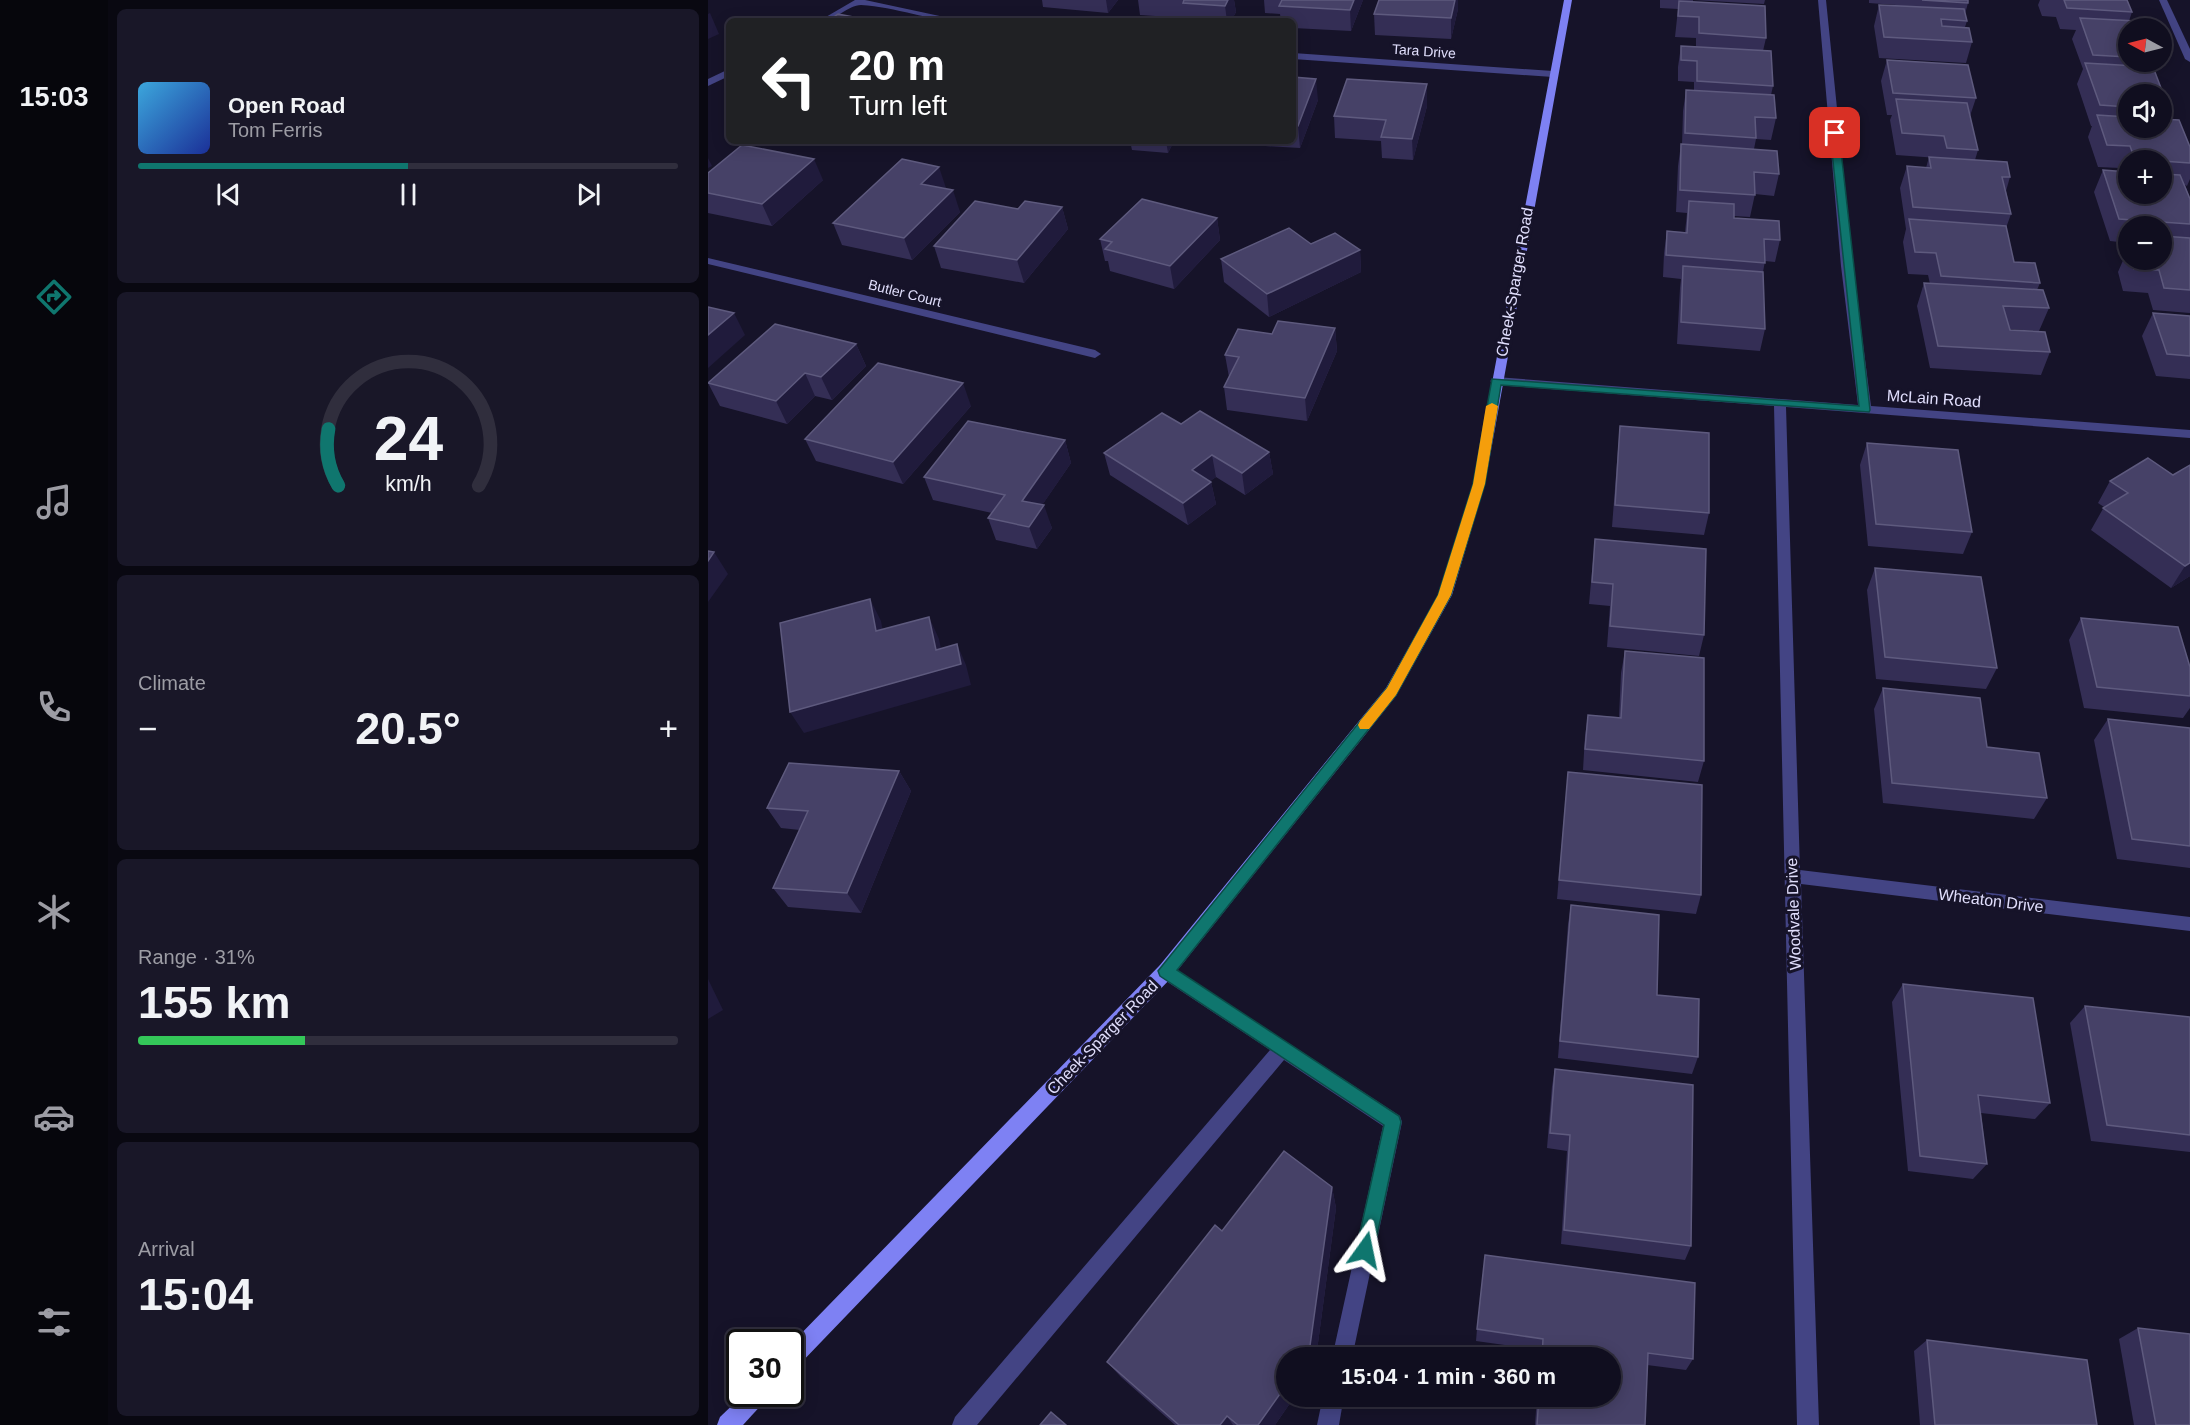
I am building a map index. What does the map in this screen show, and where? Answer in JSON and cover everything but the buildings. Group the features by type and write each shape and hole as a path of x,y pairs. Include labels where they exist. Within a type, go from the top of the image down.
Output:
{"main road":[{"name":"Cheek-Sparger Road","path":"804,1346 1166,971 1397,682 1445,595 1479,484 1496,381 1568,0"},
{"path":"728,1425 745,1407"}],"street":[{"path":"1822,0 1847,266 1865,410"},
{"path":"2163,0 2190,59"},
{"path":"829,18 860,1 943,18"},
{"name":"Tara Drive","path":"1296,56 1553,74"},
{"path":"708,83 726,74"},
{"name":"Butler Court","path":"708,261 1095,354"},
{"name":"McLain Road","path":"1496,381 2190,434"},
{"name":"Woodvale Drive","path":"1780,404 1808,1425"},
{"name":"Wheaton Drive","path":"1792,876 2190,924"},
{"path":"1166,971 1393,1122 1344,1347"},
{"path":"963,1425 1283,1048"},
{"path":"1328,1425 1332,1407"}],"slow traffic":[{"path":"1364,725 1391,692 1445,595 1479,484 1492,406"}],"route":[{"path":"1365,1250 1393,1122 1166,971 1391,692 1445,595 1479,484 1496,381 1865,410 1847,266 1835,133"}]}
